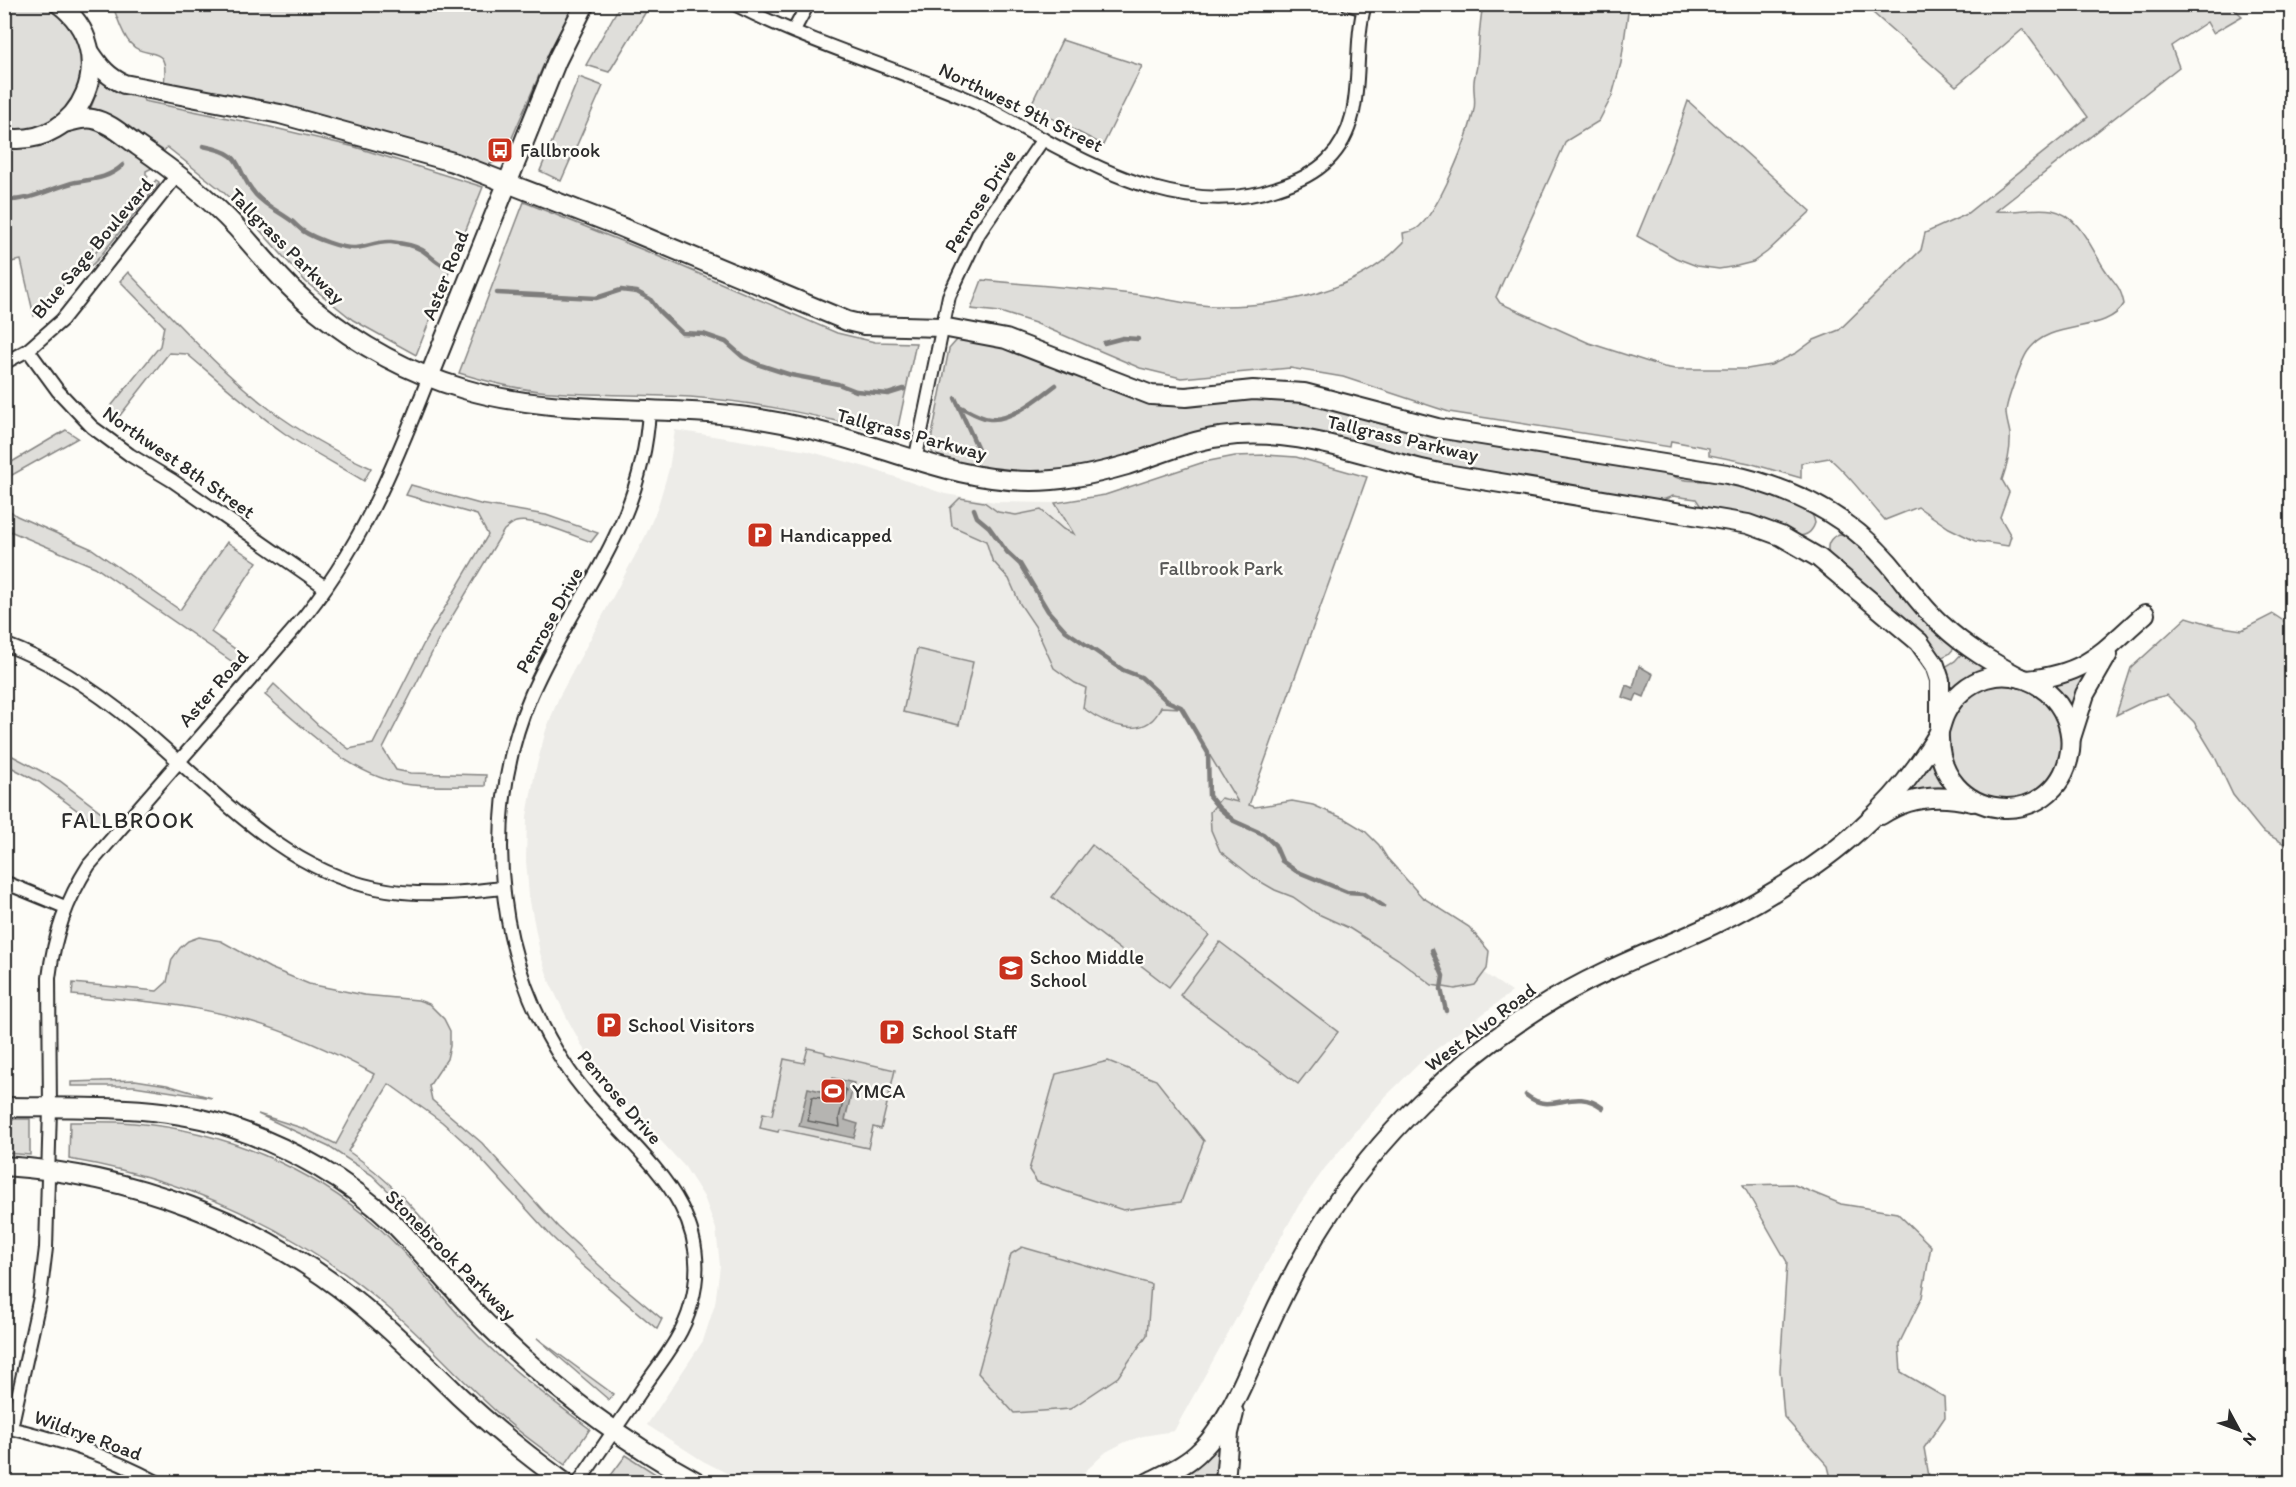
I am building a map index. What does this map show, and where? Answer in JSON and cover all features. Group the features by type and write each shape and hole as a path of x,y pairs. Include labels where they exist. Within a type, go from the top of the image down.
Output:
{"street":[{"name":"Aster Road","path":"8,1427 40,1297 46,1248 50,1108 49,978 65,907 89,865 295,627 352,548 376,505 557,60 585,4"},
{"name":"Northwest 9th Street","path":"734,4 965,98 1119,177 1145,187 1180,195 1226,198 1263,193 1298,181 1318,169 1338,147 1350,125 1356,102 1365,7"},
{"path":"794,30 808,4"},
{"path":"1347,4 1365,7"},
{"path":"4,138 27,139 40,136 64,123 81,103 87,91 90,78 90,52 80,26 65,8"},
{"name":"Tallgrass Parkway","path":"90,52 112,79 124,84 280,114 453,162 616,225 846,321 864,326 942,327 1006,339 1150,395 1186,397 1253,390 1304,393 1437,428 1727,474 1765,483 1803,497 1854,530 1888,562 1940,623 1972,649 2025,679"},
{"name":"Tallgrass Parkway","path":"64,123 87,118 102,121 178,174 234,225 271,268 310,306 333,324 381,355 429,377 476,393 519,402 567,407 685,411 758,419 842,437 915,461 971,476 1028,481 1057,480 1105,471 1178,447 1220,437 1264,434 1288,436 1311,439 1431,471 1748,524 1781,536 1819,558 1919,642 1936,668 1940,680 1940,729"},
{"name":"Penrose Drive","path":"915,461 950,296 979,233 1042,139"},
{"name":"Blue Sage Boulevard","path":"4,363 27,350 46,335 73,306 178,174"},
{"name":"Northwest 8th Street","path":"27,350 58,391 92,427 325,588"},
{"name":"Penrose Drive","path":"579,1482 665,1357 686,1321 696,1277 695,1247 674,1191 586,1094 544,1030 527,992 512,944 503,888 501,843 504,783 514,743 531,694 612,546 627,511 640,472 649,410"},
{"path":"2115,642 2085,694 2065,769 2058,782 2048,792 2036,801 2015,807 1993,807 1979,803 1955,787 1941,761 1938,747 1940,729 1952,701 1973,684 1998,676 2025,679 2049,678 2080,668 2115,642 2145,614"},
{"path":"4,644 44,661 81,683 136,723 260,831 297,857 322,870 349,881 397,892 440,894 503,888"},
{"path":"2025,679 2040,686 2059,704 2069,728 2071,741"},
{"name":"West Alvo Road","path":"1860,829 1908,778 1940,729"},
{"name":"West Alvo Road","path":"1151,1482 1177,1468 1204,1448 1218,1430 1244,1383 1287,1287 1326,1219 1384,1142 1437,1087 1493,1041 1538,1009 1614,966 1691,935 1738,911 1812,867 1892,807 1919,798 1953,797 1979,803"},
{"path":"4,882 65,907"},
{"name":"Stonebrook Parkway","path":"4,1107 113,1108 177,1114 232,1128 268,1142 310,1163 357,1194 391,1221 498,1335 558,1388 652,1457 697,1482"},
{"path":"4,1166 48,1170 98,1179 190,1206 235,1225 280,1249 355,1300 402,1340 491,1424 564,1482"},
{"name":"West Alvo Road","path":"1225,1482 1229,1433 1244,1383"},
{"name":"Wildrye Road","path":"8,1427 59,1441 157,1482"},
{"path":"1151,1482 1180,1482"}],"shaded area":[{"name":"Schoo Middle School","path":"675,430 808,451 869,468 945,494 996,502 1055,503 1246,814 1512,992 1426,1057 1386,1096 1325,1168 1299,1205 1174,1431 1143,1436 1125,1442 1106,1452 1076,1480 1039,1475 991,1476 943,1482 744,1482 703,1461 647,1425 703,1341 715,1304 720,1266 716,1229 704,1197 685,1167 612,1088 587,1055 550,983 540,953 529,896 526,861 527,816 546,730 559,697 645,537 657,509 669,469"}],"green space":[{"path":"2229,4 2242,16 2213,33 2207,22 2171,46 2179,67 1996,211 2045,209 2070,218 2083,233 2119,288 2124,304 2116,314 2105,320 2050,334 2038,341 2025,356 2011,391 2006,412 2010,446 2002,480 2009,492 2000,517 2011,536 2008,546 1975,541 1949,528 1918,507 1885,520 1829,458 1801,463 1801,478 1749,463 1709,455 1709,448 1671,441 1670,447 1449,412 1343,377 1290,368 1181,378 1140,368 1035,323 1000,312 971,309 982,280 1144,295 1197,305 1219,306 1294,299 1342,284 1386,259 1404,242 1403,233 1415,230 1425,221 1443,192 1466,137 1474,109 1474,80 1483,5 1629,5 1621,63 1612,96 1599,121 1566,141 1496,297 1500,303 1589,343 1664,367 1747,369 1771,365 1796,353 1814,340 1839,330 1921,250 1925,233 1965,215 2088,117 2023,29 1956,86 1864,5"},
{"path":"4,5 49,7 66,19 78,35 85,75 67,112 48,125 27,131 5,129"},
{"path":"112,5 574,5 550,50 508,147 500,160 488,165 164,83 165,70 160,56 136,48 130,43"},
{"path":"620,5 650,5 609,72 586,65"},
{"path":"1062,40 1142,66 1103,145 1030,107"},
{"path":"579,77 603,86 561,181 540,171"},
{"path":"101,81 113,89 142,96 144,101 355,147 483,187 416,355 353,320 306,282 241,209 167,147 164,151 103,112 90,110"},
{"path":"1688,101 1811,211 1753,262 1719,269 1697,266 1676,258 1637,236 1667,163"},
{"path":"77,126 96,126 153,163 152,168 146,171 148,176 144,185 93,247 88,259 34,316 21,260 5,263 5,145 33,145"},
{"path":"156,180 159,182 158,185 97,260 91,266 85,267 99,248 102,239 116,231"},
{"path":"524,202 646,251 837,333 875,342 916,343 896,436 820,417 716,399 539,391 499,384 459,373"},
{"path":"128,272 197,344 252,395 307,434 371,468 364,481 284,433 187,354 169,353 118,418 108,410 160,346 164,326 120,281"},
{"path":"963,338 1008,347 1102,385 1243,399 1292,399 1668,472 1680,479 1742,486 1779,496 1800,506 1811,513 1815,523 1809,533 1797,536 1734,513 1707,508 1700,505 1696,499 1673,496 1660,501 1419,460 1310,431 1270,427 1067,470 1030,473 997,471 936,458 930,445 949,349 957,340"},
{"path":"66,430 78,438 5,479 5,466"},
{"name":"Fallbrook Park","path":"1235,456 1296,457 1367,477 1249,805 1255,807 1292,801 1313,805 1365,831 1422,897 1469,927 1489,951 1487,969 1475,985 1455,989 1432,985 1398,959 1349,928 1316,913 1293,897 1254,878 1220,851 1211,830 1210,812 1221,798 1238,802 1181,708 1161,707 1154,718 1146,724 1125,727 1103,720 1083,708 1086,688 1054,668 1035,626 1020,604 1009,579 992,560 986,541 952,526 950,508 960,498 984,502 998,512 1016,515 1041,510 1063,529 1074,534 1055,503 1105,495 1204,462"},
{"path":"411,485 480,504 546,515 598,533 591,542 553,528 523,521 514,523 504,530 441,635 383,749 396,770 411,773 486,775 485,786 412,785 370,774 332,751 265,695 274,684 319,726 349,749 373,744 425,641 488,535 477,515 406,495"},
{"path":"5,507 17,516 92,549 180,610 227,542 257,562 211,632 245,656 237,665 95,567 5,529"},
{"path":"1839,534 1849,538 1881,564 1934,619 1957,645 1949,654 1940,658 1930,643 1829,555 1829,542"},
{"path":"2273,614 2291,626 2291,848 2262,831 2233,795 2214,755 2194,722 2167,695 2147,700 2116,715 2131,668 2187,617 2216,626 2242,630"},
{"path":"917,649 973,662 959,725 903,712"},
{"path":"1964,651 1991,667 1950,690 1945,667 1955,661"},
{"path":"2095,667 2072,711 2064,698 2048,682"},
{"path":"2004,685 2026,689 2044,702 2057,720 2061,742 2057,764 2044,782 2026,795 2004,799 1982,795 1964,782 1951,764 1947,742 1951,720 1964,702 1982,689"},
{"path":"5,752 60,781 105,815 97,825 39,782 5,764"},
{"path":"1931,758 1945,787 1926,788 1902,796"},
{"path":"1092,845 1209,935 1169,987 1052,897"},
{"path":"199,937 221,941 270,968 309,984 364,995 418,1000 429,1004 444,1019 450,1031 447,1059 429,1086 432,1100 482,1143 558,1227 662,1319 657,1329 551,1236 472,1149 442,1122 389,1084 348,1151 376,1172 401,1196 447,1248 372,1175 329,1147 258,1114 305,1129 336,1144 374,1074 312,1043 248,1020 170,1004 72,995 73,983 157,991 167,982 172,959 180,948 188,941"},
{"path":"1220,942 1338,1032 1298,1084 1180,995"},
{"name":"YMCA","path":"808,1048 895,1070 881,1129 873,1127 868,1148 779,1129 778,1132 760,1128 763,1113 772,1115 784,1059 804,1063"},
{"path":"1108,1061 1156,1080 1204,1141 1181,1202 1123,1210 1037,1182 1029,1170 1056,1074"},
{"path":"135,1080 167,1085 212,1098 134,1086 71,1086 71,1082"},
{"path":"5,1119 30,1119 30,1155 5,1153"},
{"path":"70,1122 134,1123 199,1134 263,1155 323,1186 377,1226 498,1355 536,1388 590,1429 565,1465 508,1422 401,1319 351,1278 276,1230 197,1194 155,1179 69,1159"},
{"path":"1792,1184 1841,1204 1897,1213 1931,1246 1922,1297 1899,1344 1901,1372 1944,1397 1945,1417 1924,1448 1930,1482 1832,1482 1828,1466 1784,1417 1780,1370 1787,1262 1743,1185"},
{"path":"1022,1247 1151,1284 1147,1335 1118,1377 1070,1409 1014,1413 978,1373 1011,1254"},
{"path":"537,1338 613,1394 609,1400"},
{"path":"1220,1441 1216,1482 1205,1482 1183,1474"},
{"path":"626,1455 668,1482 606,1482"}],"water":[{"path":"1639,666 1653,674 1644,697 1637,694 1634,701 1622,697 1626,685 1633,688"},
{"path":"833,1078 854,1083 845,1120 858,1124 854,1138 799,1126 808,1088 829,1093"}],"waterway":[{"path":"203,146 227,153 233,158 256,195 308,234 349,248 395,242 422,250 444,266"},
{"path":"4,200 41,194 76,182 101,177 123,165"},
{"path":"497,293 596,298 621,290 637,292 650,299 682,333 703,334 726,342 743,357 760,365 791,375 838,384 856,391 888,394 904,389"},
{"path":"1104,343 1123,338 1138,339"},
{"path":"959,406 982,417 998,419 1034,402 1056,385"},
{"path":"955,398 978,449"},
{"path":"974,509 977,517 989,527 1007,552 1020,564 1048,611 1066,631 1123,670 1141,677 1167,701 1181,707 1208,753 1209,796 1219,808 1234,821 1263,834 1275,845 1282,861 1296,871 1347,892 1363,893 1383,906"},
{"path":"1432,950 1443,976 1441,989 1446,1011"},
{"path":"1526,1095 1545,1103 1582,1099 1603,1108"}],"place":[{"name":"Fallbrook","path":"500,150"},
{"name":"Handicapped","path":"760,535"},
{"name":"Schoo Middle School","path":"1011,968"},
{"name":"School Visitors","path":"609,1025"},
{"name":"School Staff","path":"892,1032"},
{"name":"YMCA","path":"833,1091"}],"district":[{"name":"FALLBROOK","path":"128,820"}]}
